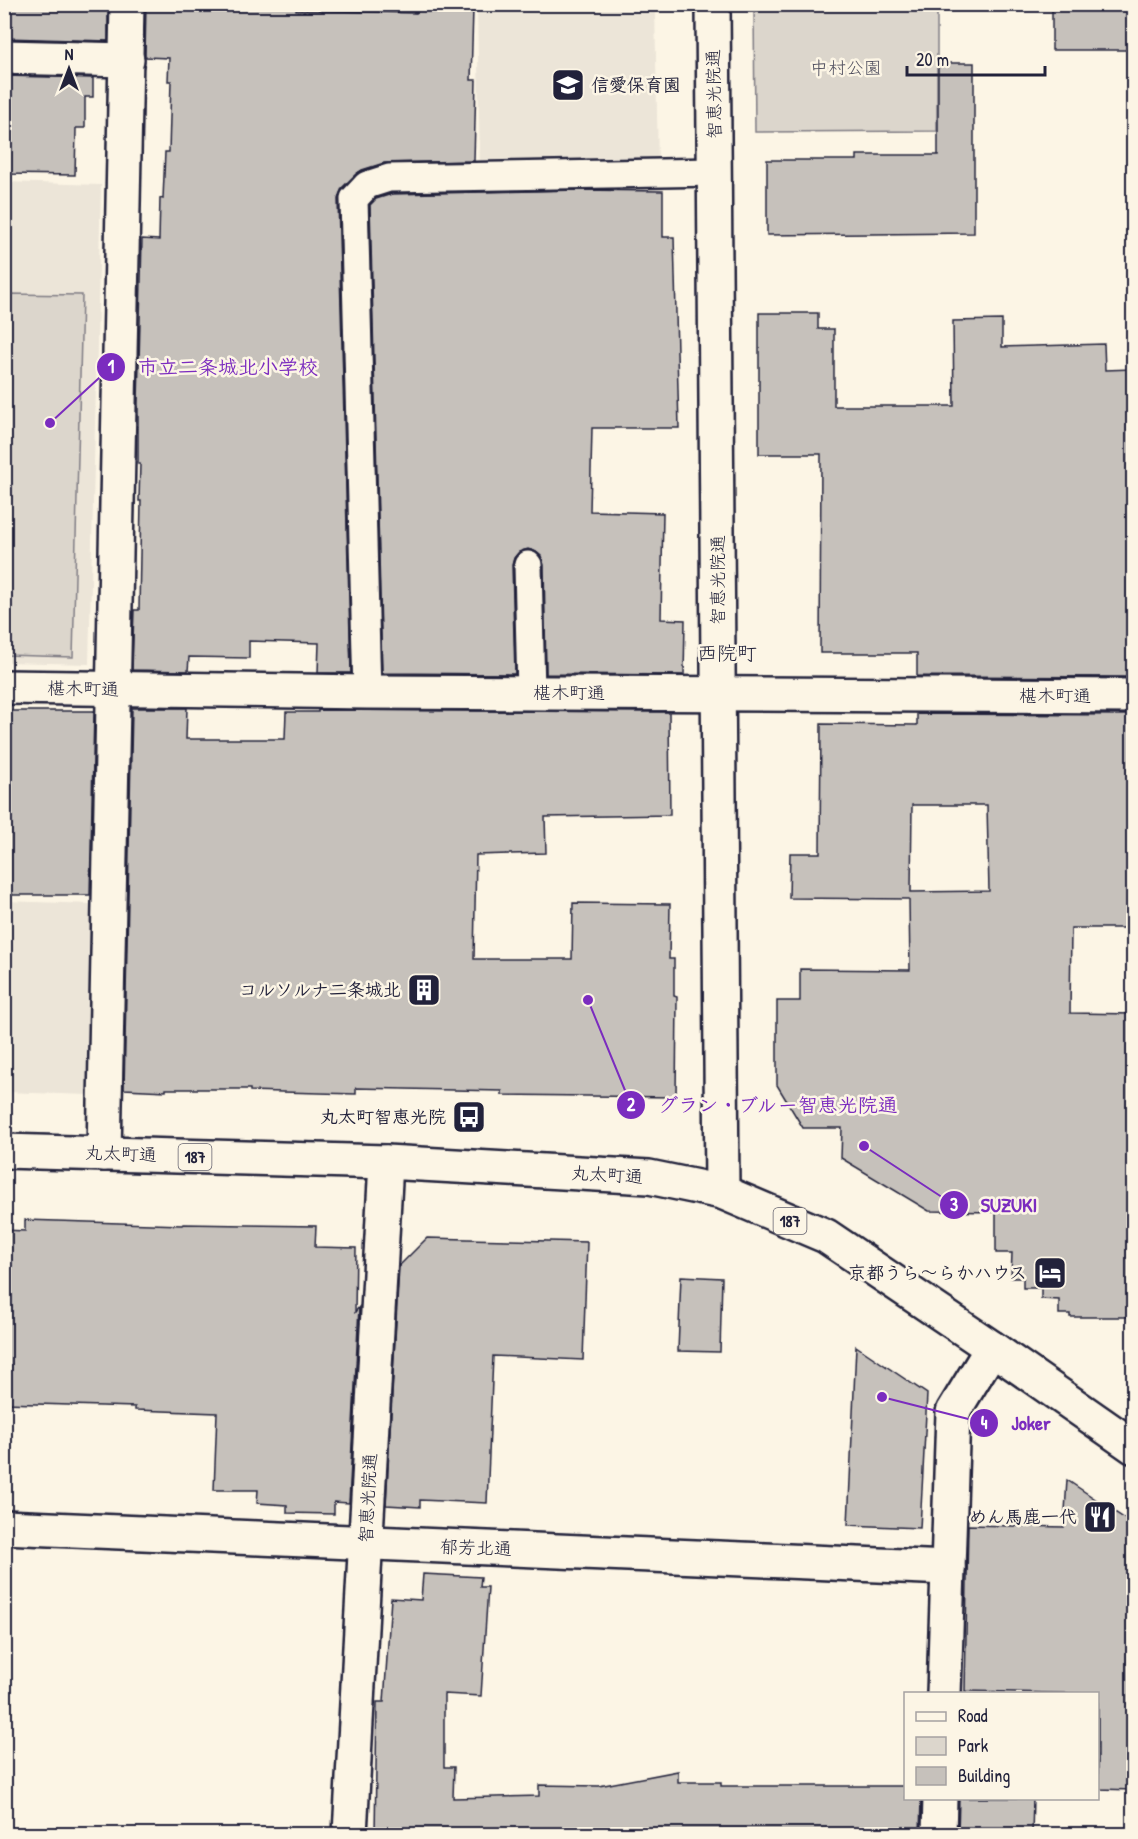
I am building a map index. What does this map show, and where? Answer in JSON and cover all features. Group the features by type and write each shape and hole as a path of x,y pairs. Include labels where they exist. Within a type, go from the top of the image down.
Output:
{"street":[{"path":"104,1154 127,4"},
{"name":"智恵光院通","path":"713,4 722,1192"},
{"path":"4,57 127,60"},
{"name":"椹木町通","path":"4,687 114,690 1134,696"},
{"name":"丸太町通","path":"4,1151 386,1162 649,1177 722,1192 826,1236 1134,1447"},
{"name":"智恵光院通","path":"350,1834 386,1162"},
{"path":"944,1692 953,1412 992,1348"},
{"name":"郁芳北通","path":"4,1527 948,1568"},
{"path":"939,1834 940,1800"}],"lane":[{"path":"366,692 354,199 366,185 389,178 715,172"},
{"path":"528,565 531,693"}],"shaded area":[{"name":"信愛保育園","path":"477,5 655,5 658,166 480,169"},
{"path":"5,182 101,185 89,664 5,662"},
{"path":"5,901 93,904 88,1095 5,1092"}],"green space":[{"name":"中村公園","path":"754,5 937,5 937,131 755,132"},
{"path":"5,294 82,295 73,657 5,655"}],"building":[{"path":"4,4 108,4 108,41 4,38"},
{"path":"146,4 297,4 296,10 416,13 416,7 473,9 471,80 476,80 474,161 384,163 356,174 342,188 338,199 351,673 318,673 319,643 249,641 249,658 189,657 188,671 132,670 134,610 139,610 141,501 139,501 138,403 142,239 159,240 160,198 163,199 165,152 169,152 171,81 168,81 169,58 145,57"},
{"path":"1052,9 1133,9 1133,50 1052,50"},
{"path":"938,63 974,63 974,233 767,235 767,160 857,160 857,155 938,155"},
{"path":"4,76 93,78 93,97 85,97 85,128 76,128 75,175 4,174"},
{"path":"578,190 663,191 663,237 674,237 679,428 592,428 590,511 663,513 661,619 685,620 684,675 546,674 544,565 541,556 528,549 519,552 512,565 515,674 382,673 370,205 376,199 392,194"},
{"path":"759,313 818,313 818,329 834,329 834,406 954,406 953,321 1002,320 1002,347 1104,344 1105,370 1133,369 1134,677 917,676 917,653 820,653 821,454 759,454"},
{"path":"132,708 187,708 186,739 285,739 286,712 318,712 318,710 669,712 670,815 545,817 546,853 476,855 474,959 572,959 573,903 670,904 669,959 674,959 674,996 677,997 676,1097 502,1095 502,1091 356,1088 356,1094 250,1091 250,1089 166,1089 166,1091 124,1089"},
{"path":"4,711 94,711 90,895 4,895"},
{"path":"917,714 1134,715 1134,928 1071,928 1070,1013 1134,1014 1134,1317 1070,1317 1070,1314 1059,1314 1059,1300 1041,1299 1041,1288 1023,1288 1023,1278 1011,1278 1012,1253 996,1253 996,1212 929,1211 841,1158 842,1128 803,1128 777,1085 777,1001 800,1001 800,969 910,970 909,899 789,898 790,853 820,853 821,724 917,725","holes":["912,805 987,805 989,891 911,892"]},
{"path":"25,1220 316,1226 315,1247 356,1248 355,1312 359,1307 349,1503 334,1502 334,1514 287,1513 287,1505 257,1503 258,1490 214,1490 217,1413 135,1410 135,1407 4,1403 4,1230 25,1231"},
{"path":"427,1238 587,1242 583,1360 493,1356 487,1503 420,1500 420,1507 386,1505 399,1266"},
{"path":"681,1276 722,1278 720,1352 678,1351"},
{"path":"856,1346 927,1394 920,1528 848,1525"},
{"path":"1067,1480 1134,1525 1134,1790 1099,1789 1099,1692 965,1691 968,1525 1064,1527"},
{"path":"423,1574 481,1577 480,1587 488,1587 481,1696 444,1694 444,1767 454,1767 453,1798 539,1796 539,1785 599,1786 678,1771 678,1782 721,1782 721,1786 904,1786 904,1800 921,1800 920,1834 375,1834 377,1702 384,1702 391,1598 421,1600"},
{"path":"959,1800 1033,1800 1032,1834 958,1834"}],"place":[{"name":"信愛保育園","path":"568,85"},
{"name":"市立二条城北小学校","path":"50,423"},
{"name":"コルソルナ二条城北","path":"424,990"},
{"name":"グラン・ブルー智恵光院通","path":"588,1000"},
{"name":"丸太町智恵光院","path":"469,1117"},
{"name":"SUZUKI","path":"864,1146"},
{"name":"京都うら〜らかハウス","path":"1050,1273"},
{"name":"Joker","path":"882,1397"},
{"name":"めん馬鹿一代","path":"1100,1517"}],"district":[{"name":"西院町","path":"727,653"}]}
